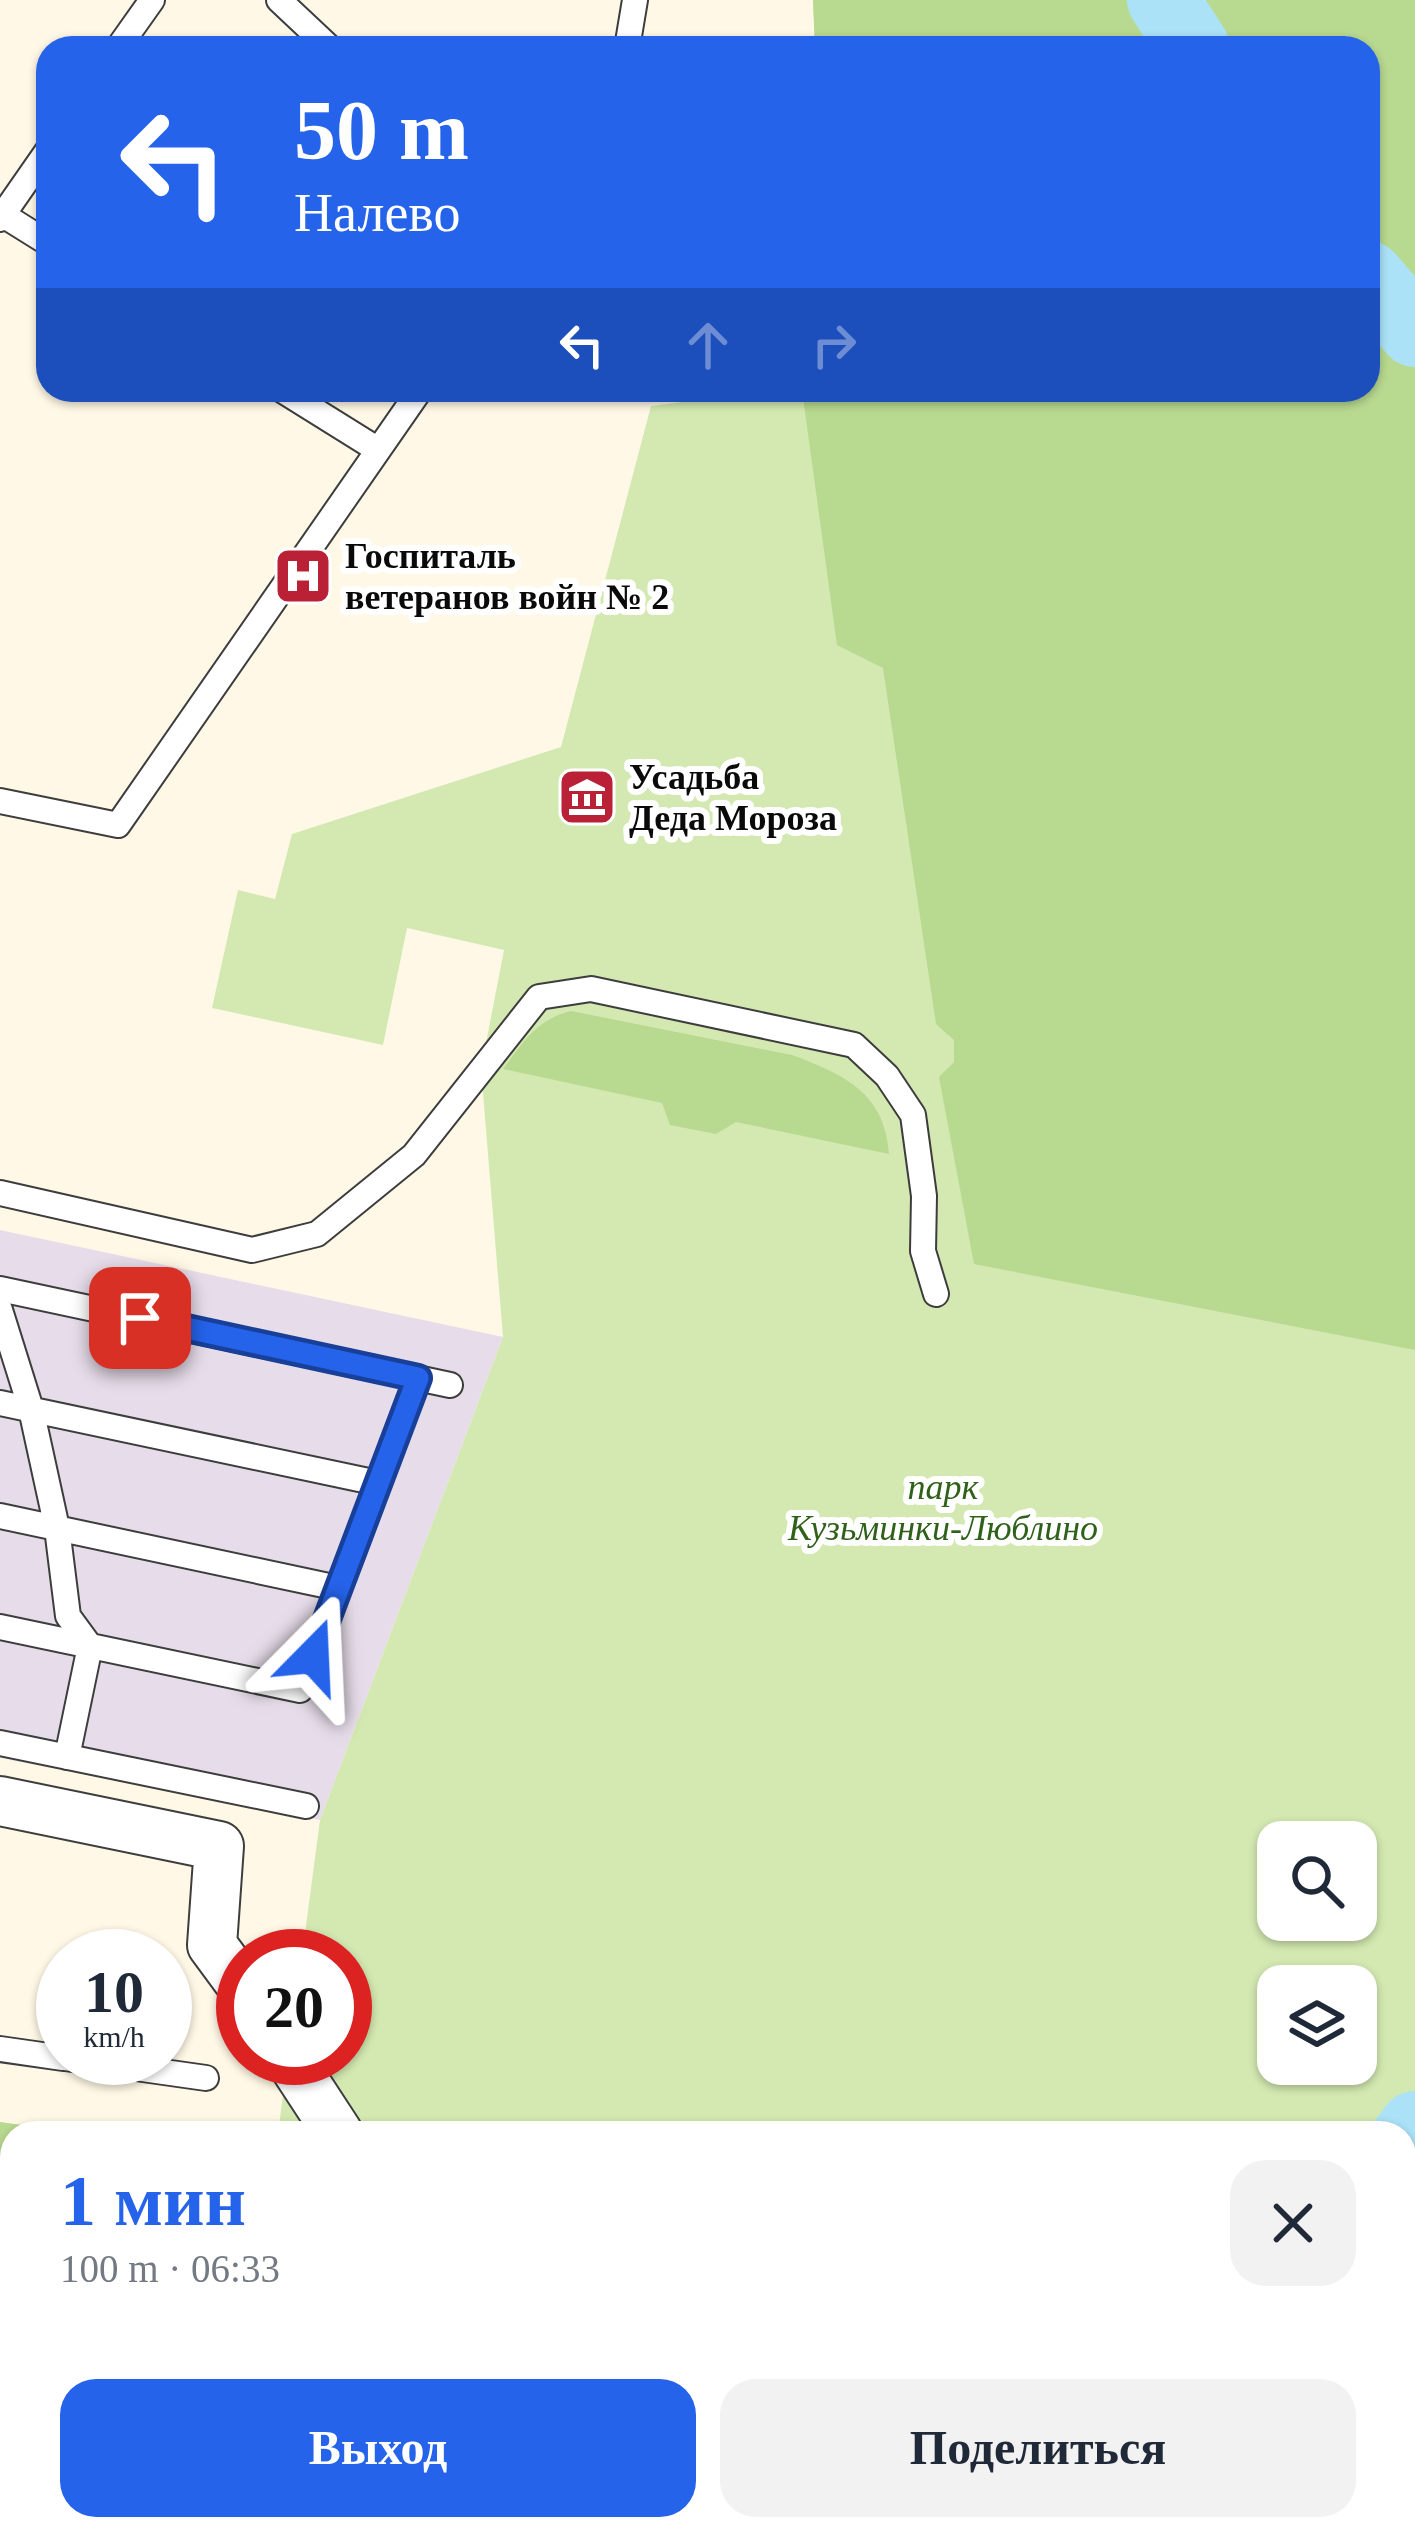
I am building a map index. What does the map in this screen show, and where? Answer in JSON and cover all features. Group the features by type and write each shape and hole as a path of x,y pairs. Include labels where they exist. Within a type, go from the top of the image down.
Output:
{"street":[{"path":"0,1801 219,1846 212,1945 216,1950"},
{"path":"307,2085 330,2121"}],"lane":[{"path":"126,36 152,0"},
{"path":"279,0 317,36"},
{"path":"629,36 635,0"},
{"path":"36,167 1,216 36,236"},
{"path":"301,402 375,448"},
{"path":"0,801 118,825 411,402"},
{"path":"0,1193 252,1250 316,1234 414,1155 538,997 591,989 854,1045 887,1076 914,1114 924,1196 922,1251 936,1294"},
{"path":"0,1289 450,1385"},
{"path":"0,1310 31,1409 57,1528 68,1616 90,1646 67,1757"},
{"path":"0,1627 300,1690 418,1378"},
{"path":"0,1402 378,1483"},
{"path":"0,1516 338,1588"},
{"path":"0,1743 306,1806"},
{"path":"0,2049 36,2054"},
{"path":"192,2076 206,2078"}],"shaded area":[{"path":"0,1230 503,1337 320,1820 0,1758"}],"green space":[{"name":"парк Кузьминки-Люблино","path":"813,0 1415,0 1415,2121 280,2121 284,2085 372,2085 372,1929 306,1929 320,1820 503,1337 481,1069 504,950 407,928 383,1045 212,1008 238,890 275,899 292,834 561,747 651,406 682,402 1380,402 1380,36 814,36"},
{"path":"813,0 1415,0 1415,1350 974,1264 939,1077 954,1062 954,1040 936,1024 883,668 837,645 804,402 1380,402 1380,36 814,36"},
{"path":"571,1011 792,1055 829,1070 871,1101 886,1133 889,1154 736,1122 716,1134 670,1125 662,1103 503,1069 540,1026"}],"waterway":[{"path":"1163,0 1186,36"},
{"path":"1380,291 1415,331"}],"place":[{"name":"Госпиталь ветеранов войн № 2","path":"303,576"},
{"name":"Усадьба Деда Мороза","path":"587,797"}],"route":[{"path":"140,1318 418,1378 313,1656"}]}
